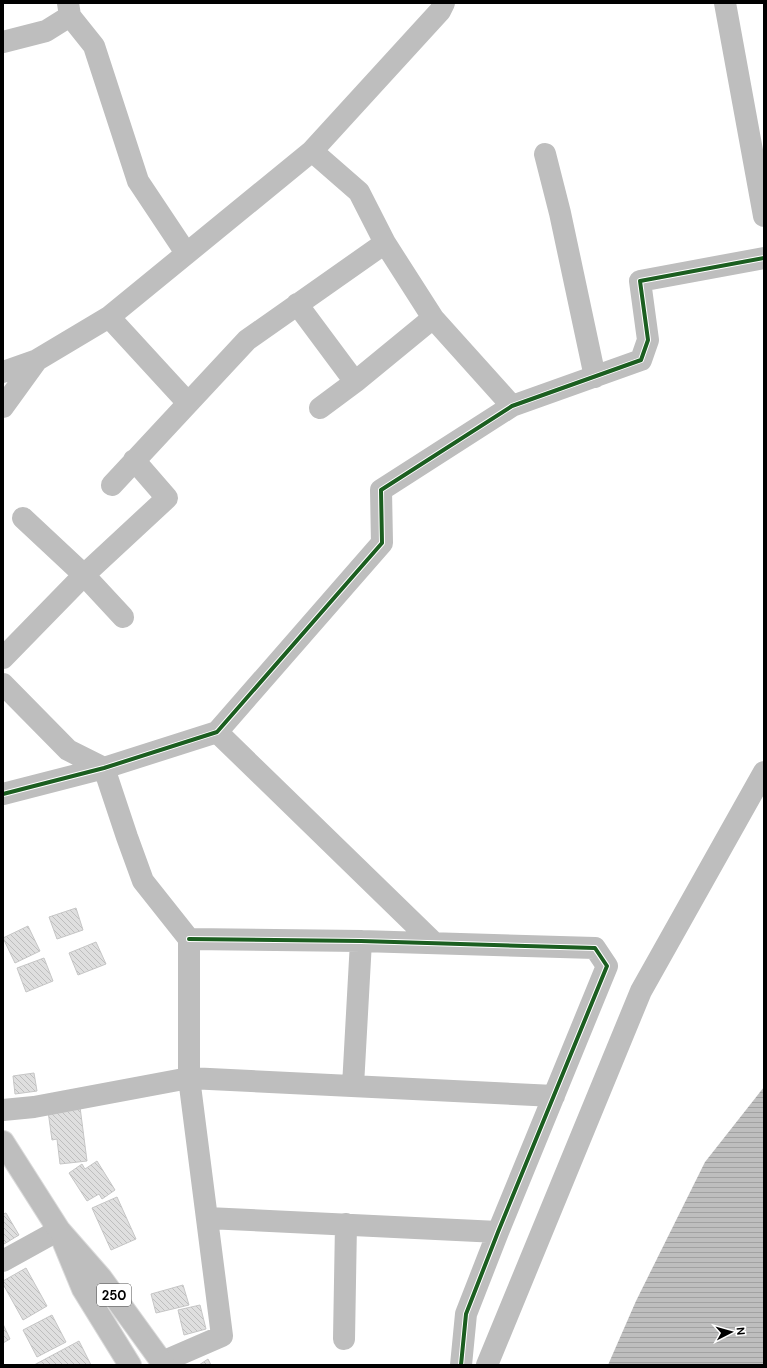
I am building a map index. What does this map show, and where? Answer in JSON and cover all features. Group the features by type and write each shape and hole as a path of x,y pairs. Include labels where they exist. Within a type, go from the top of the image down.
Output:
{"main road":[{"path":"3,372 37,360 108,317 312,151 440,11 444,3"},
{"path":"725,3 764,216"},
{"path":"3,42 46,31 69,9 94,46 138,181 186,253"},
{"path":"312,151 359,192 385,243 433,318 512,406"},
{"path":"545,154 560,213 595,377"},
{"path":"112,485 247,340 385,243"},
{"path":"3,794 104,768 217,732 382,543 381,490 512,406 640,360 648,340 640,280 764,258"},
{"path":"297,304 355,382"},
{"path":"108,317 188,403"},
{"path":"320,408 355,382 433,318"},
{"path":"3,407 37,360"},
{"path":"3,658 84,575 167,498 134,460"},
{"path":"23,518 84,575 123,617"},
{"path":"3,684 68,750 104,768 143,881 189,939 189,1078 222,1336 163,1363"},
{"path":"217,732 434,943"},
{"path":"487,1365 641,991 764,772"},
{"path":"189,939 361,941 595,948 606,966 466,1314 461,1365"},
{"path":"353,1086 361,941"},
{"path":"3,1110 34,1107 189,1078 554,1096"},
{"name":"250","path":"3,1142 59,1230 102,1278 163,1363"},
{"path":"207,1218 498,1232"},
{"path":"344,1339 346,1224"},
{"path":"3,1261 59,1230"},
{"name":"250","path":"59,1230 83,1289 130,1365"}],"shaded area":[{"path":"764,1087 764,1365 608,1365 636,1301 705,1162"}],"building":[{"path":"76,908 83,930 57,939 49,917"},
{"path":"28,926 40,951 15,963 3,938"},
{"path":"96,942 106,964 78,975 69,953"},
{"path":"44,958 53,981 26,992 17,968"},
{"path":"34,1073 37,1091 15,1094 13,1076"},
{"path":"80,1107 87,1161 60,1164 57,1139 52,1140 48,1111"},
{"path":"97,1161 115,1190 102,1199 99,1194 87,1201 69,1173 82,1164 85,1169"},
{"path":"117,1197 136,1239 111,1250 92,1208"},
{"path":"6,1213 19,1235 4,1244 3,1214"},
{"path":"26,1268 47,1306 23,1320 3,1284 3,1281"},
{"path":"183,1285 189,1305 156,1313 151,1294"},
{"path":"200,1305 206,1329 184,1335 178,1310"},
{"path":"52,1315 66,1342 37,1357 23,1330"},
{"path":"3,1324 10,1339 3,1343"},
{"path":"79,1341 91,1365 34,1365"},
{"path":"208,1359 211,1365 199,1365"}],"cycle path":[{"path":"3,794 104,768 217,732 382,543 381,490 512,406 641,360 648,340 640,281 764,258"},
{"path":"189,939 361,941 595,948 607,966 466,1314 461,1365"}]}
